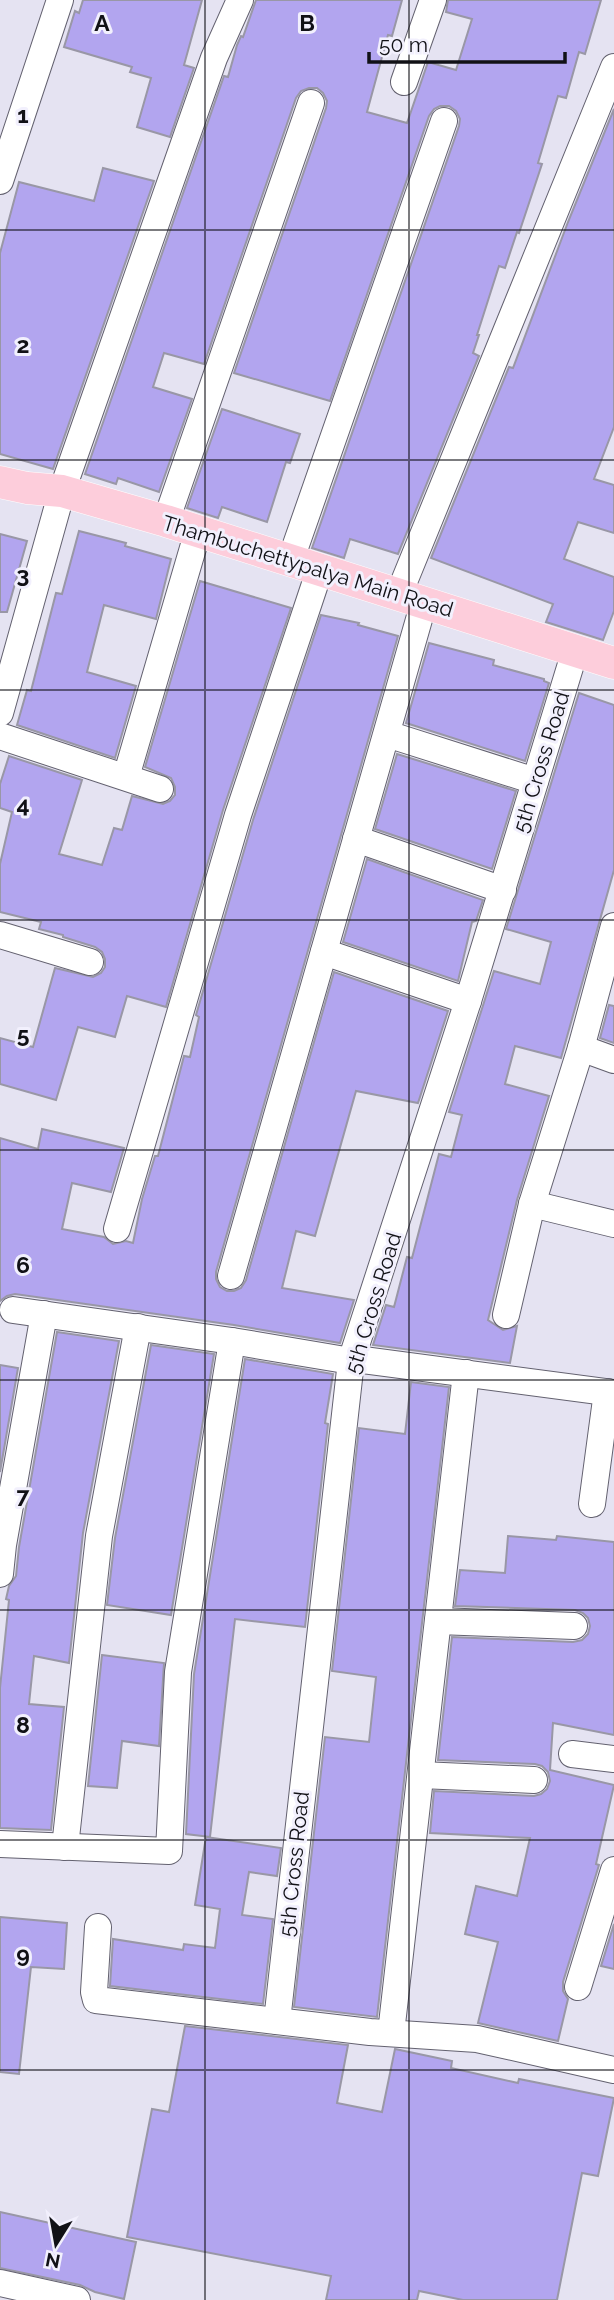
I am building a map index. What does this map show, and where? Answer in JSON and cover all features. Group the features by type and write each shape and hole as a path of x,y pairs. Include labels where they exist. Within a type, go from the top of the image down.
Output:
{"main road":[{"name":"Thambuchettypalya Main Road","path":"0,482 62,491 166,521 614,663"}],"street":[{"path":"0,181 60,0"},
{"path":"0,713 62,491 214,58 240,0"},
{"path":"404,82 433,0"},
{"path":"231,1276 387,734 412,598 614,67"},
{"path":"166,521 311,103"},
{"path":"117,1228 238,815 305,564 444,121"},
{"path":"126,777 198,531"},
{"name":"5th Cross Road","path":"277,2021 351,1362 503,890 575,651"},
{"path":"387,734 535,781"},
{"path":"0,736 160,789"},
{"path":"356,839 503,890"},
{"path":"0,934 90,962"},
{"path":"506,1315 532,1204 613,936"},
{"path":"324,951 468,1001"},
{"path":"581,1048 614,1060"},
{"path":"532,1204 614,1224"},
{"path":"13,1310 232,1341 351,1362 363,1360 610,1393 592,1504"},
{"path":"0,1574 44,1314"},
{"path":"65,1847 99,1536 138,1327"},
{"path":"0,1844 169,1851 177,1672 232,1341"},
{"path":"391,2033 466,1373"},
{"path":"438,1620 574,1626"},
{"path":"572,1754 614,1759"},
{"path":"421,1775 534,1780"},
{"path":"578,1987 614,1870"},
{"path":"97,1927 94,1992 96,2000 391,2033 477,2039 614,2070"},
{"path":"0,2283 77,2300"}],"building":[{"path":"83,0 202,0 184,65 194,68 170,137 137,127 151,78 130,72 132,67 64,47 75,11 79,13"},
{"path":"256,0 402,0 392,36 388,35 367,112 407,123 428,62 456,70 472,19 446,12 448,0 601,0 585,54 579,52 566,98 558,96 538,163 542,164 519,233 517,232 505,268 499,266 473,353 479,356 398,554 350,539 344,558 312,548 459,126 460,119 456,111 449,106 434,109 429,116 330,401 234,373 326,108 327,101 323,93 317,88 309,88 301,91 296,98 204,364 164,353 153,387 192,399 159,492 118,478 116,484 85,474 224,76 228,77 237,45 241,36 243,37"},
{"path":"614,109 614,427 594,479 614,485 614,533 578,522 564,559 614,577 614,611 603,640 546,622 553,604 431,558 509,367 513,368"},
{"path":"103,168 154,181 53,469 0,454 0,253 19,182 94,201"},
{"path":"222,409 300,434 290,463 286,462 267,522 222,507 218,518 187,508"},
{"path":"79,531 126,543 125,546 171,559 156,619 104,605 87,672 136,686 115,758 17,725 27,690 31,691 56,593 62,594"},
{"path":"0,534 27,541 7,612 0,612"},
{"path":"200,581 291,608 223,810 166,1007 127,996 115,1037 78,1027 56,1100 0,1084 0,1038 33,1047 55,968 93,977 105,967 102,952 95,947 39,929 41,922 0,912 0,864 12,812 0,808 0,784 9,756 82,780 59,854 102,865 114,828 122,830 132,796 163,804 175,795 171,778 145,767"},
{"path":"321,615 359,623 358,625 398,636 216,1279 220,1287 227,1291 241,1288 246,1280 334,972 448,1011 418,1103 356,1091 315,1236 296,1231 282,1288 354,1300 340,1343 15,1294 0,1301 0,1138 38,1149 42,1129 124,1148 111,1192 72,1183 62,1229 104,1237 113,1244 126,1241 133,1243 142,1199 155,1156 158,1156 184,1056 190,1057 199,1017 196,1015 253,820"},
{"path":"429,643 494,660 493,665 544,679 549,683 525,761 406,723"},
{"path":"579,693 614,705 614,870 561,1058 515,1046 505,1084 549,1096 517,1200 488,1320 503,1330 517,1326 510,1363 373,1345 386,1305 394,1307 407,1257 412,1258 439,1154 451,1157 462,1115 449,1112 494,971 540,984 551,942 506,929"},
{"path":"397,754 516,791 492,869 375,829"},
{"path":"367,859 483,900 476,921 472,922 458,981 343,942"},
{"path":"609,1005 614,1006 614,1043 600,1038"},
{"path":"57,1332 119,1341 83,1533 69,1663 34,1656 29,1704 64,1707 51,1830 0,1828 0,1688 9,1600 6,1599 9,1586 16,1576"},
{"path":"151,1345 214,1354 171,1615 107,1605 115,1538"},
{"path":"245,1359 333,1374 325,1423 328,1424 305,1627 235,1619 210,1837 186,1834 194,1674"},
{"path":"0,1365 18,1368 0,1472"},
{"path":"411,1382 449,1387 377,2017 294,2007 325,1737 369,1742 376,1677 332,1671 359,1428 405,1434"},
{"path":"508,1536 556,1540 557,1536 614,1542 614,1735 553,1723 550,1770 614,1785 596,1864 599,1865 563,1982 563,1991 568,1999 558,2041 478,2023 498,1942 465,1934 476,1886 517,1896 530,1838 430,1833 434,1791 534,1796 547,1789 550,1781 548,1772 535,1764 438,1760 452,1637 573,1642 582,1640 588,1634 588,1618 575,1610 455,1606 460,1570 505,1573"},
{"path":"102,1655 164,1663 159,1746 122,1741 117,1788 88,1786"},
{"path":"206,1837 281,1848 277,1876 249,1872 242,1915 273,1919 263,2004 110,1986 113,1939 183,1950 184,1944 215,1948 220,1909 195,1905"},
{"path":"0,1917 67,1923 64,1969 31,1967 19,2074 0,2072"},
{"path":"614,1924 614,1969 601,1966"},
{"path":"185,2026 348,2045 337,2103 382,2112 395,2049 452,2061 451,2068 518,2083 519,2079 614,2098 598,2176 582,2173 557,2300 463,2300 419,2291 417,2300 326,2300 331,2276 127,2237 152,2109 169,2112"},
{"path":"0,2212 136,2242 124,2299 95,2292 80,2285 0,2268"}]}
